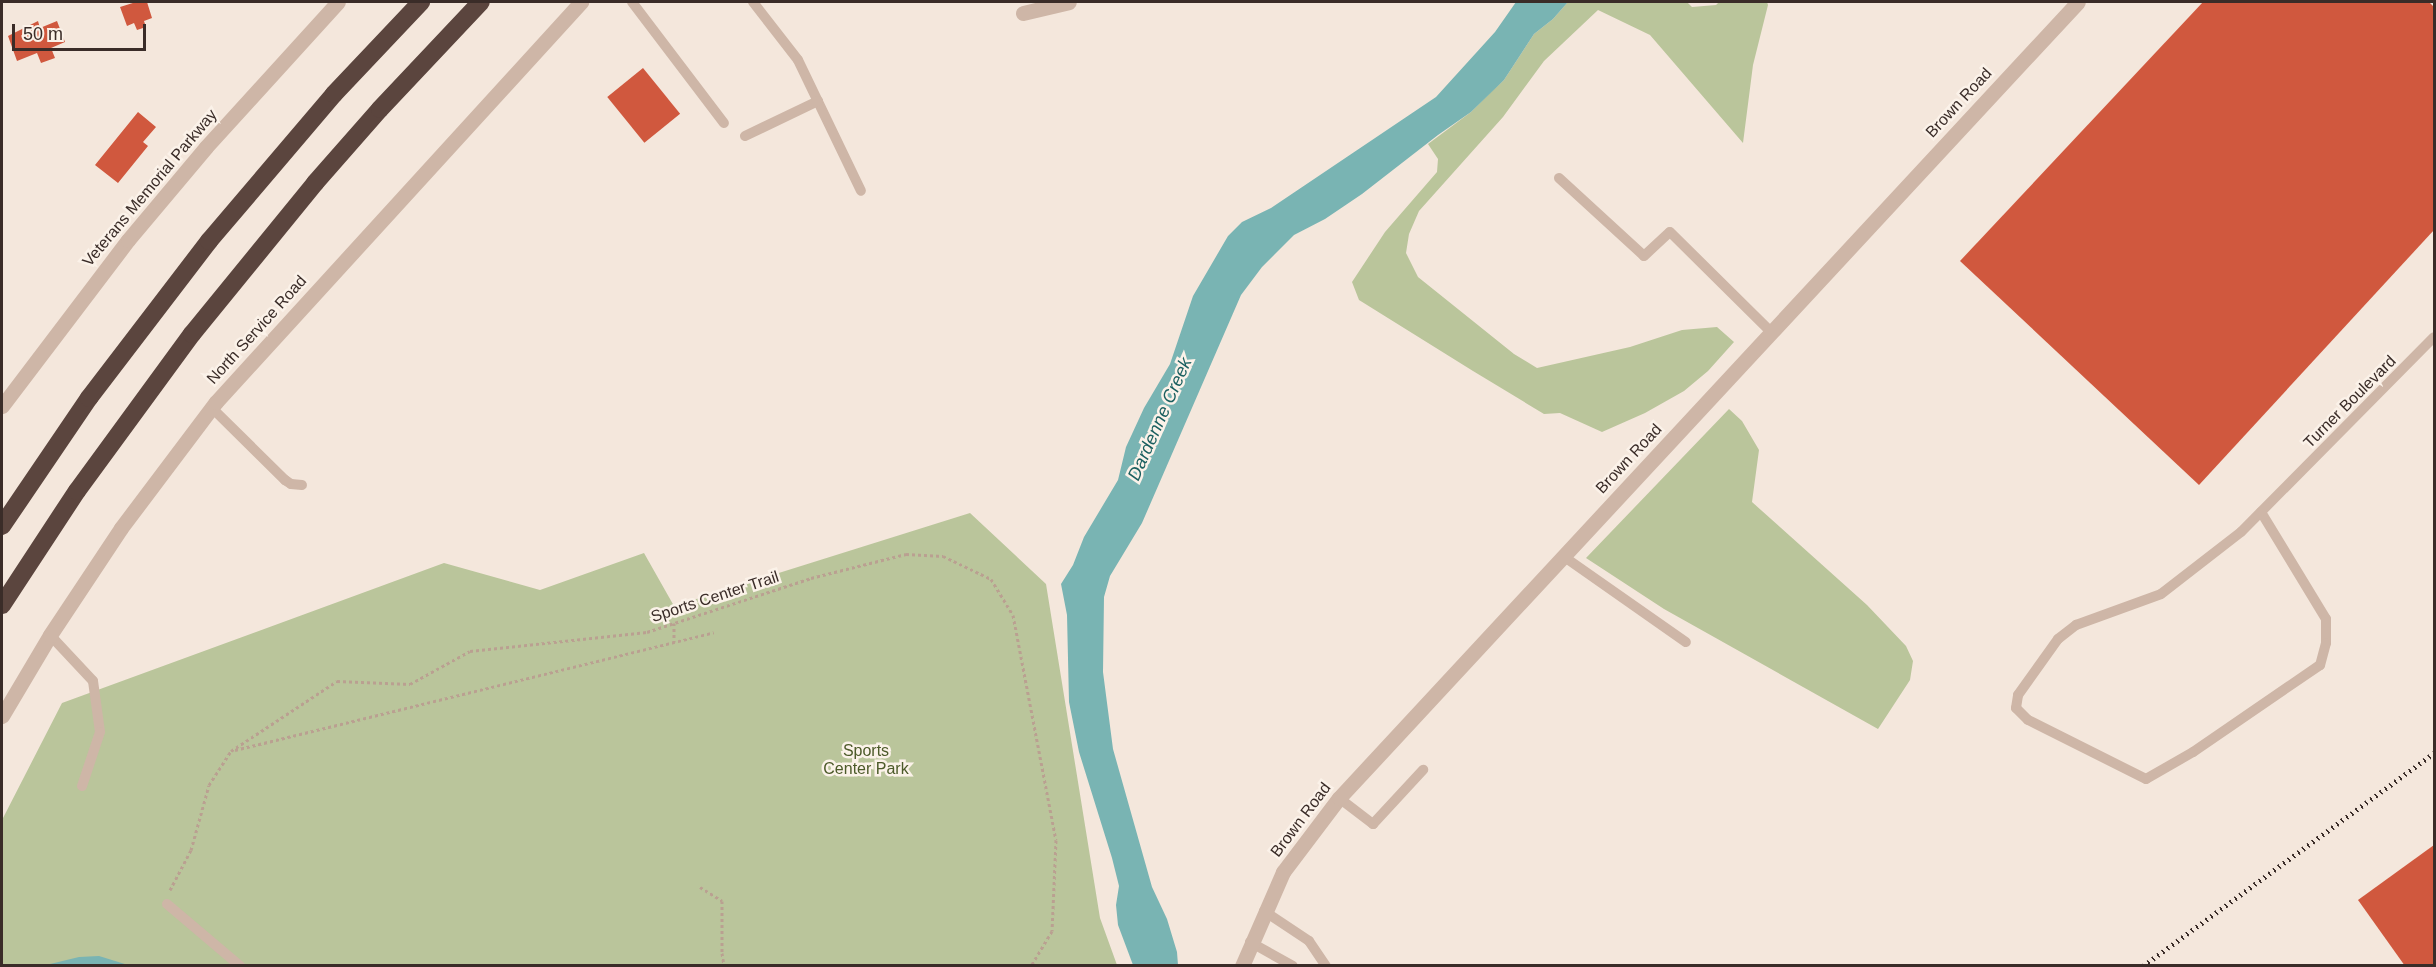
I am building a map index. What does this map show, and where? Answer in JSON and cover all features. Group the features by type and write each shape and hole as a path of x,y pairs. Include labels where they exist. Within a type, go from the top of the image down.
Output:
{"highway":[{"path":"2,526 89,398 209,241 334,94 421,2"},
{"path":"2,605 83,482 198,325 259,249 380,109 482,2"}],"street":[{"name":"Veterans Memorial Parkway","path":"2,406 128,240 206,147 338,2"},
{"name":"North Service Road","path":"2,716 50,635 121,528 212,408 581,2"},
{"path":"1023,13 1070,2"},
{"name":"Brown Road","path":"1242,966 1250,942 1283,872 1339,798 2078,2"}],"lane":[{"path":"632,2 724,123"},
{"path":"753,2 798,60 861,191"},
{"path":"745,136 818,100"},
{"path":"1559,178 1644,256 1670,232 1771,332"},
{"name":"Turner Boulevard","path":"2261,512 2326,619 2326,643 2320,665 2193,752 2146,779 2028,720 2016,708 2018,695 2058,639 2076,625 2161,594 2241,532 2434,337"},
{"path":"212,408 285,480 291,484 302,485"},
{"path":"1563,556 1686,642"},
{"path":"50,635 93,681 100,732 82,786"},
{"path":"1339,798 1373,824 1423,770"},
{"path":"167,904 240,966"},
{"path":"1264,911 1308,941 1326,966"},
{"path":"1250,942 1293,966"}],"path":[{"name":"Sports Center Trail","path":"167,904 169,892 191,850 209,785 231,751 337,681 410,684 470,651 647,632 811,578 906,554 943,556 991,579 1013,615 1056,840 1052,931 1031,966"},
{"path":"674,623 674,642"},
{"path":"231,751 714,632"},
{"path":"700,887 722,901 724,966"}],"green space":[{"path":"1568,2 1687,2 1692,7 1716,5 1719,2 1767,2 1768,5 1753,65 1743,143 1650,35 1598,10 1544,61 1503,117 1419,211 1409,234 1406,253 1418,277 1514,354 1537,368 1630,347 1682,330 1717,327 1734,342 1708,371 1684,391 1645,413 1602,432 1560,413 1544,414 1359,300 1352,282 1385,232 1437,172 1438,159 1428,144 1471,112 1504,80 1534,34 1553,19"},
{"path":"1729,409 1742,421 1759,450 1752,502 1867,605 1906,646 1913,661 1910,680 1878,729 1664,609 1586,558"},
{"name":"Sports Center Park","path":"970,513 1046,584 1100,918 1117,965 2,965 2,820 62,703 444,563 540,590 644,553 674,606"}],"water":[{"name":"Dardenne Creek","path":"1516,2 1568,2 1553,19 1534,34 1504,80 1471,112 1362,194 1325,219 1294,235 1262,267 1241,295 1142,523 1110,576 1104,597 1103,672 1113,749 1152,887 1167,919 1177,952 1178,965 1133,965 1118,925 1116,905 1119,886 1079,752 1069,702 1067,615 1061,584 1073,565 1084,537 1118,480 1126,447 1144,408 1170,364 1193,296 1228,236 1242,222 1271,208 1436,97 1495,32"},
{"path":"99,956 128,965 46,965 79,957"}],"building":[{"path":"136,2 147,2 152,18 144,21 146,27 137,30 134,23 127,26 120,7"},
{"path":"2203,2 2429,2 2434,7 2434,230 2199,485 1960,261"},
{"path":"38,21 40,28 57,21 65,42 51,48 55,58 41,63 37,53 17,61 8,36"},
{"path":"643,68 680,114 644,143 607,97"},
{"path":"138,112 156,127 143,142 148,146 118,183 95,165"},
{"path":"2434,845 2434,966 2405,966 2358,900"}],"railway":[{"path":"2143,966 2434,753"}]}
